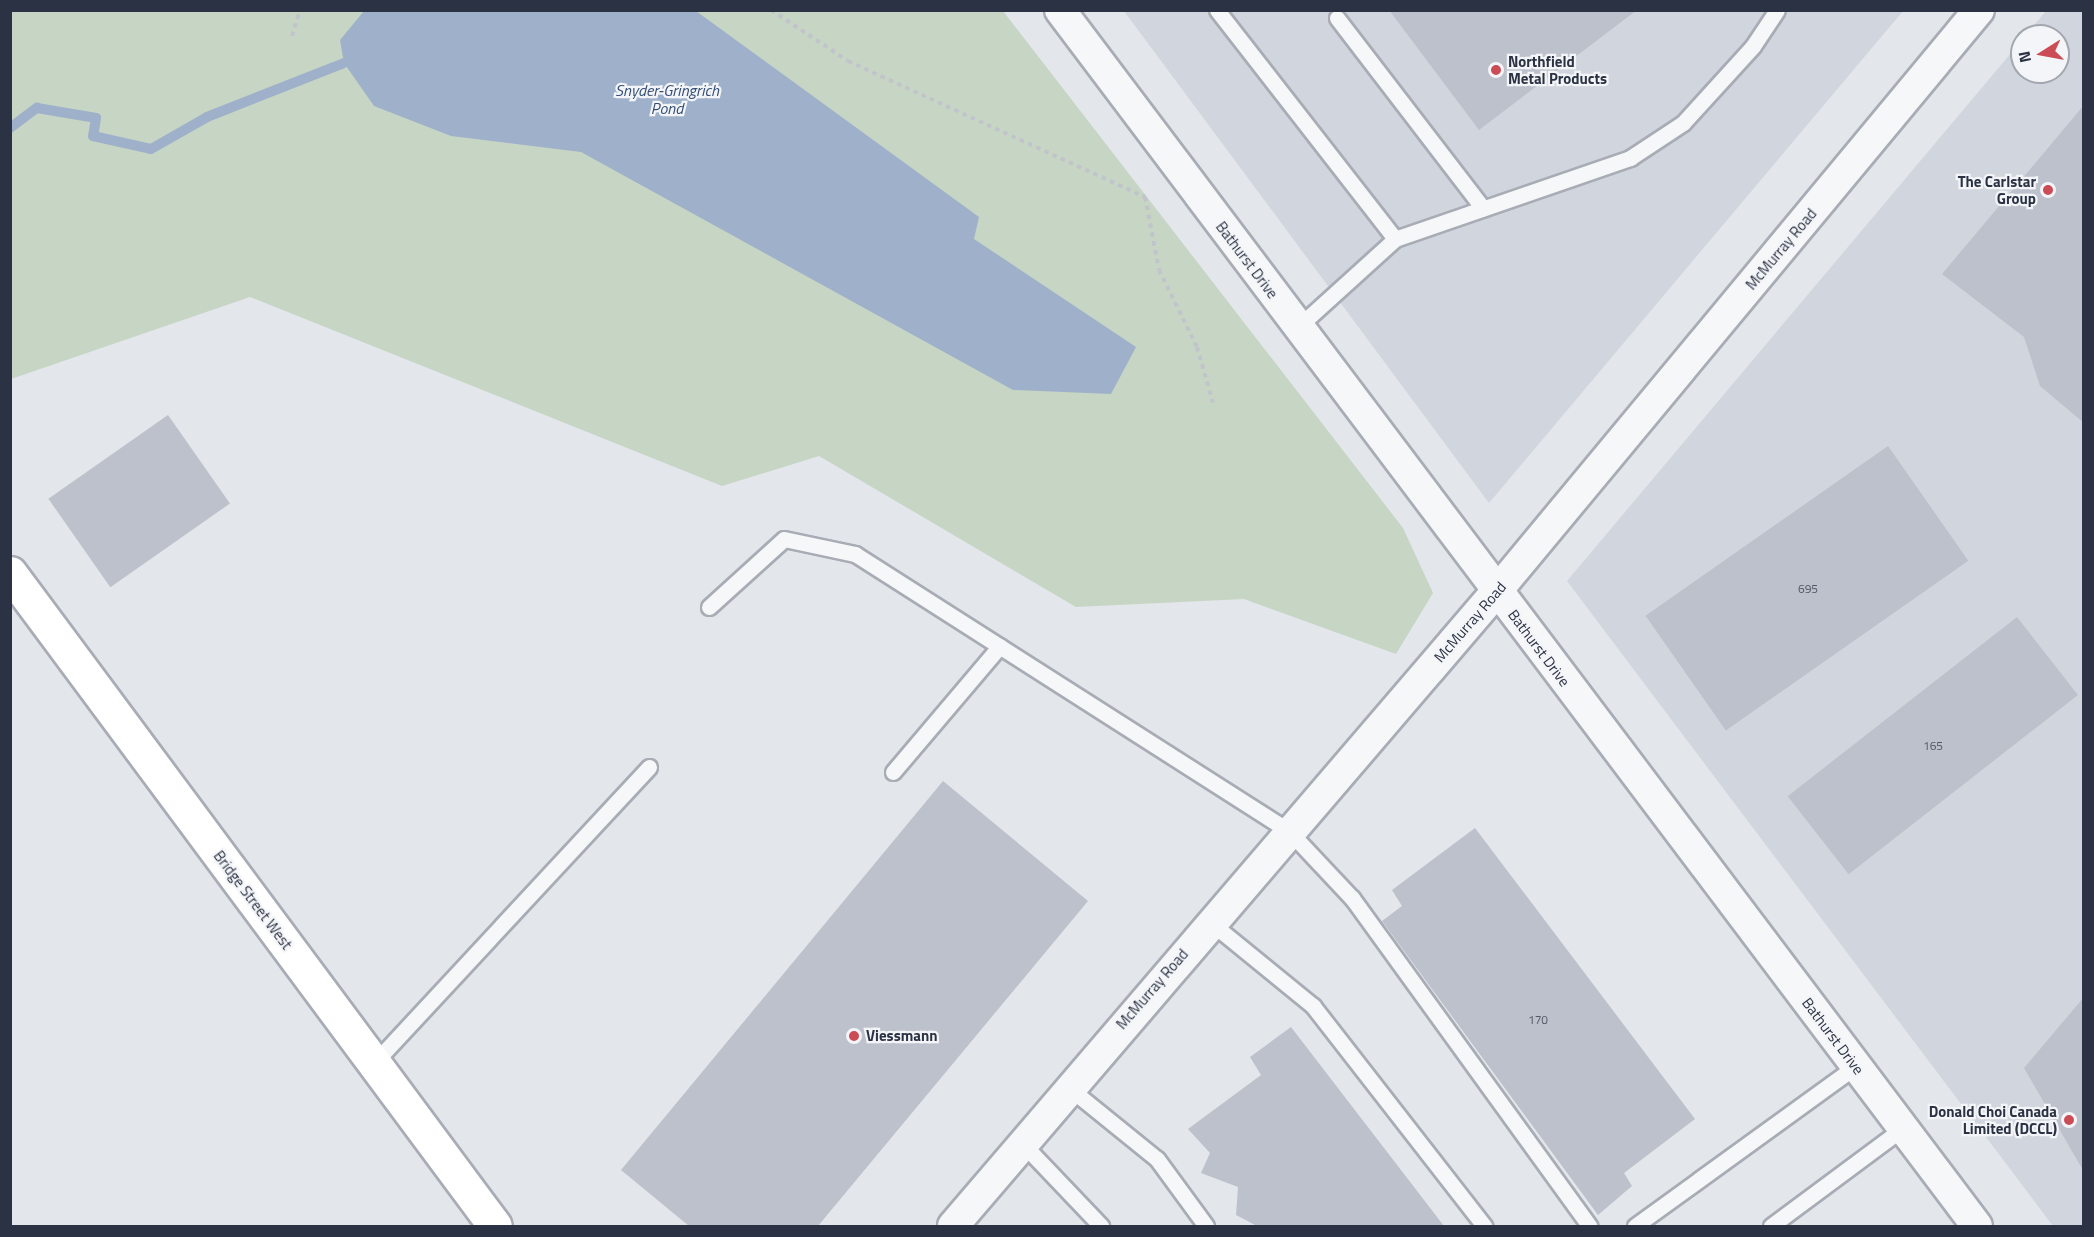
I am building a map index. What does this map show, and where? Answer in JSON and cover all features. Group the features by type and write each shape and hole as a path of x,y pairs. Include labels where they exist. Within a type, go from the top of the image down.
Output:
{"street":[{"name":"Bathurst Drive","path":"1060,10 1496,592 1977,1227"},
{"name":"McMurray Road","path":"953,1227 1068,1087 1496,592 1979,10"},
{"name":"Bridge Street West","path":"10,573 495,1227"}],"lane":[{"path":"1217,10 1395,238"},
{"path":"1298,327 1395,238 1630,158 1683,123 1753,46 1777,10"},
{"path":"1337,18 1484,208"},
{"path":"709,607 784,538 855,554 1289,831 1352,898 1589,1227"},
{"path":"893,772 1000,646"},
{"path":"374,1063 649,767"},
{"path":"1210,922 1313,1006 1484,1227"},
{"path":"1635,1227 1856,1066"},
{"path":"1068,1087 1157,1159 1206,1227"},
{"path":"1771,1227 1903,1128"},
{"path":"1022,1143 1101,1227"}],"path":[{"path":"292,36 300,10"},
{"path":"771,10 848,61 1145,197 1159,270 1197,347 1213,403"}],"shaded area":[{"path":"1124,11 1903,11 1489,503"},
{"path":"2046,11 2083,11 2083,1226 2053,1226 1567,581 2010,54 2010,84 2070,84 2070,24 2035,24"}],"green space":[{"path":"10,11 1003,11 1403,528 1433,593 1396,654 1244,599 1076,607 819,456 722,486 250,297 11,379"}],"water":[{"name":"Snyder-Gringrich Pond","path":"364,11 696,11 979,217 974,239 1136,347 1111,394 1013,390 581,152 451,136 374,106 344,63 340,40"}],"building":[{"name":"Northfield Metal Products","path":"1389,10 1637,10 1479,130"},
{"name":"The Carlstar Group","path":"2084,105 2084,423 2040,386 2024,337 1942,274"},
{"path":"168,415 230,503 110,587 48,499"},
{"path":"1888,446 1968,561 1726,730 1646,616"},
{"path":"2017,617 2078,695 1849,874 1788,796"},
{"name":"Viessmann","path":"943,781 1088,901 818,1226 689,1226 621,1170"},
{"path":"1475,828 1695,1119 1624,1173 1632,1186 1598,1215 1382,921 1402,906 1392,890"},
{"name":"Donald Choi Canada Limited (DCCL)","path":"2084,997 2084,1172 2024,1068"},
{"path":"1291,1027 1444,1226 1257,1226 1236,1215 1238,1187 1201,1173 1210,1153 1188,1129 1261,1075 1250,1057"}],"waterway":[{"path":"10,128 37,108 96,118 93,136 151,149 207,117 344,63"}],"place":[{"name":"Northfield Metal Products","path":"1496,70"},
{"name":"The Carlstar Group","path":"2048,190"},
{"name":"Viessmann","path":"854,1036"},
{"name":"Donald Choi Canada Limited (DCCL)","path":"2069,1120"}]}
